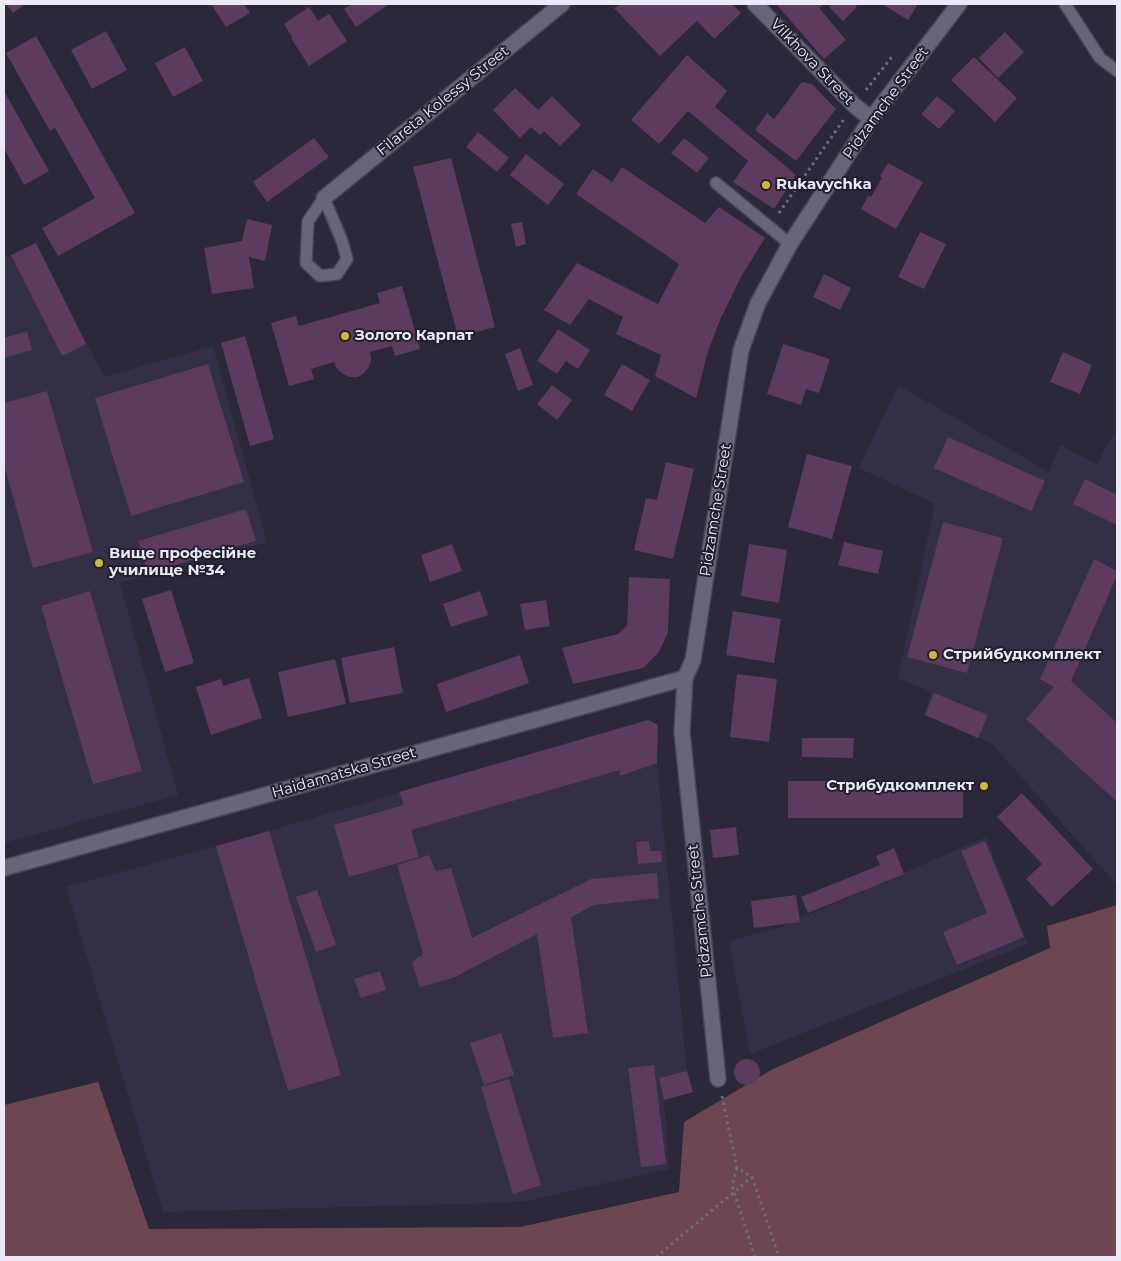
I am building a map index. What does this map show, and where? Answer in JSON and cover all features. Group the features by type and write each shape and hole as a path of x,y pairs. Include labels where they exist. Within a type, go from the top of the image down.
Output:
{"street":[{"name":"Filareta Kolessy Street","path":"324,198 562,4"},
{"name":"Vilkhova Street","path":"755,4 870,119"},
{"name":"Pidzamche Street","path":"718,1078 682,732 685,678 692,660 741,350 758,304 790,244 870,119 959,4"},
{"name":"Haidamatska Street","path":"4,868 685,678"}],"lane":[{"path":"1065,4 1100,58 1117,71"},
{"path":"716,183 790,244"},
{"path":"324,198 342,241 347,259 337,274 320,276 306,263 308,221 324,198"}],"path":[{"path":"718,1078 737,1168 732,1186 755,1257"},
{"path":"737,1168 752,1177 779,1257"},
{"path":"656,1257 752,1177"}],"shaded area":[{"name":"Вище професійне училище №34","path":"36,243 104,377 213,346 267,542 120,583 178,795 4,843 4,258"},
{"path":"898,385 1049,472 1060,445 1097,464 1117,427 1116,884 992,744 925,712 931,692 898,678 935,504 859,468"},
{"path":"648,720 658,725 657,763 687,1071 693,1092 664,1100 669,1169 526,1201 163,1212 66,887 217,846"},
{"path":"986,837 1028,944 750,1054 729,941 778,928"},
{"path":"1117,905 1117,1257 4,1257 4,1105 98,1082 149,1229 520,1227 679,1192 684,1122 773,1069 1050,948 1047,926"}],"building":[{"path":"6,4 23,4 24,5 13,13"},
{"path":"211,4 244,4 250,13 226,27"},
{"path":"352,4 389,4 356,27 344,9"},
{"path":"622,4 732,4 741,13 714,39 697,21 660,56 614,8"},
{"path":"776,4 824,4 819,8 846,40 824,59"},
{"path":"833,4 854,4 857,7 843,21 829,7"},
{"path":"882,4 918,4 908,20"},
{"path":"309,7 318,21 329,14 347,41 309,66 284,24"},
{"path":"106,31 127,70 92,89 71,50"},
{"path":"1005,32 1024,52 998,78 979,58"},
{"path":"36,36 135,213 58,256 42,228 95,198 55,128 50,131 6,53"},
{"path":"185,47 203,81 173,97 155,63"},
{"path":"687,55 727,91 715,107 796,175 774,209 733,182 748,161 688,111 659,144 631,120"},
{"path":"974,57 1017,98 995,122 951,80"},
{"path":"802,82 812,84 836,109 796,161 755,130 767,113 774,119"},
{"path":"515,88 538,110 552,96 581,125 560,146 544,131 540,135 531,127 520,138 493,110"},
{"path":"4,91 49,171 24,185 4,148"},
{"path":"937,96 955,111 939,129 921,114"},
{"path":"478,132 509,158 497,172 466,147"},
{"path":"314,138 329,157 267,202 253,182"},
{"path":"684,138 709,158 697,173 671,153"},
{"path":"526,154 564,184 548,205 510,175"},
{"path":"451,158 495,327 458,337 413,167"},
{"path":"888,163 923,182 896,229 861,209 868,196 871,197"},
{"path":"622,167 705,223 719,207 765,238 742,275 720,320 707,354 696,398 655,376 661,355 616,334 623,317 589,299 570,325 544,310 577,263 658,304 679,264 576,194 593,169 612,182"},
{"path":"247,219 272,225 265,261 249,257 254,288 212,294 204,248 242,241"},
{"path":"522,222 526,244 516,247 511,224"},
{"path":"920,232 946,244 924,289 898,277"},
{"path":"36,243 86,344 62,356 11,255"},
{"path":"824,274 851,288 840,310 813,297"},
{"name":"Золото Карпат","path":"402,286 420,349 395,356 392,346 370,352 369,367 358,377 350,377 343,374 337,369 334,362 311,369 314,379 289,386 271,323 296,316 299,326 380,303 377,293"},
{"path":"558,329 590,350 578,369 566,361 557,374 537,361"},
{"path":"27,331 32,350 4,358 4,338"},
{"path":"245,336 274,439 250,446 221,343"},
{"path":"783,344 830,359 819,393 806,389 801,405 767,394"},
{"path":"520,348 533,385 518,391 505,354"},
{"path":"1063,352 1092,365 1080,394 1050,382"},
{"path":"208,364 244,482 131,516 95,398"},
{"path":"622,364 650,380 632,411 604,395"},
{"path":"552,385 572,400 557,420 537,404"},
{"path":"47,391 93,552 33,568 4,465 4,403"},
{"path":"948,437 1045,481 1031,511 934,468"},
{"path":"807,454 852,466 832,539 788,527"},
{"path":"666,462 694,469 673,559 634,550 646,498 657,500"},
{"path":"1085,479 1117,495 1117,525 1073,504"},
{"path":"246,509 256,541 148,573 138,541"},
{"path":"943,522 1003,538 967,673 907,657"},
{"path":"844,542 883,551 878,574 838,565"},
{"path":"452,544 462,571 430,582 421,555"},
{"path":"749,544 787,550 779,603 741,596"},
{"path":"1094,559 1117,571 1117,575 1071,681 1117,723 1117,802 1026,719 1054,687 1040,679"},
{"path":"629,577 670,579 668,632 659,652 643,668 573,684 562,648 618,634 627,626"},
{"path":"171,590 194,663 165,672 142,599"},
{"path":"90,591 142,771 93,784 41,606"},
{"path":"480,591 488,615 451,627 443,604"},
{"path":"546,600 550,626 525,630 520,604"},
{"path":"733,611 781,619 774,663 726,655"},
{"path":"394,647 403,693 350,703 341,658"},
{"path":"520,655 529,683 446,712 437,684"},
{"path":"335,659 346,704 288,717 278,672"},
{"path":"737,674 777,679 769,742 730,737"},
{"path":"249,678 262,718 211,735 196,687 221,679 223,686"},
{"path":"934,693 988,715 978,738 925,715"},
{"path":"648,720 658,725 657,763 620,776 620,770 411,830 419,857 349,877 334,825 404,805 399,792"},
{"path":"802,738 854,738 853,758 802,757"},
{"path":"788,781 963,781 963,818 788,818"},
{"path":"1022,793 1093,869 1052,907 1026,879 1042,864 997,817"},
{"path":"736,827 739,855 713,858 710,830"},
{"path":"269,831 341,1075 288,1091 216,846"},
{"path":"649,841 650,851 661,851 662,862 638,864 636,842"},
{"path":"985,841 1024,937 957,965 943,932 987,913 961,851"},
{"path":"894,848 904,874 808,913 801,897 880,865 876,856"},
{"path":"429,855 436,871 451,868 472,938 591,879 657,873 659,898 594,905 571,917 588,1033 553,1038 537,934 453,978 420,987 412,962 423,954 397,865"},
{"path":"317,890 336,945 316,952 296,897"},
{"path":"796,895 800,922 754,928 751,901"},
{"path":"380,971 386,990 361,998 354,979"},
{"path":"501,1033 514,1075 484,1085 470,1043"},
{"path":"747,1059 756,1063 760,1072 756,1081 747,1085 738,1081 734,1072 738,1063"},
{"path":"654,1065 666,1164 641,1167 628,1068"},
{"path":"687,1071 693,1092 664,1100 659,1078"},
{"path":"509,1079 541,1185 513,1194 481,1087"}],"place":[{"name":"Rukavychka","path":"766,185"},
{"name":"Золото Карпат","path":"345,336"},
{"name":"Вище професійне училище №34","path":"99,563"},
{"name":"Стрийбудкомплект","path":"933,655"},
{"name":"Стрибудкомплект","path":"984,786"}]}
